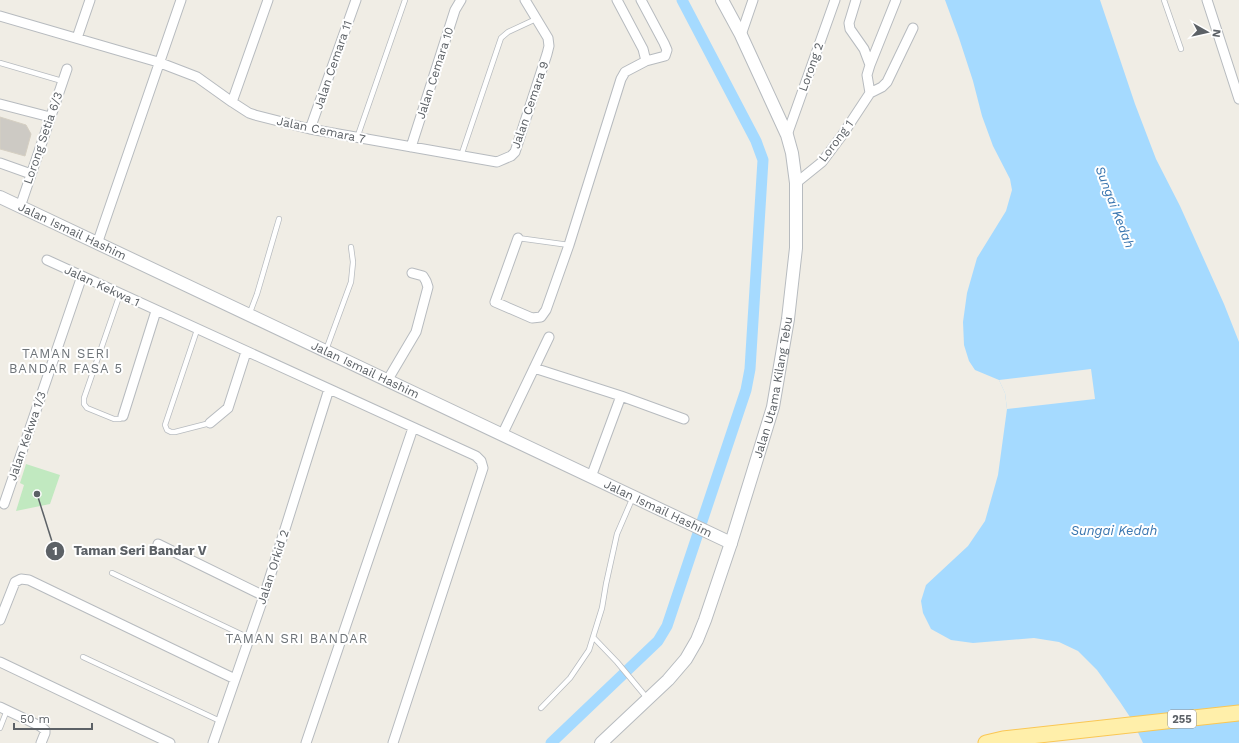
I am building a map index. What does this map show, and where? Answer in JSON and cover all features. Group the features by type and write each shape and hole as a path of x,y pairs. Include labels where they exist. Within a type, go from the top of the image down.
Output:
{"main road":[{"name":"255","path":"986,743 1003,739 1239,713"}],"street":[{"path":"77,38 90,0"},
{"path":"97,244 158,62 181,0"},
{"path":"232,102 268,0"},
{"name":"Jalan Cemara 11","path":"310,130 356,0"},
{"name":"Jalan Cemara 10","path":"411,147 455,10 461,0"},
{"path":"525,0 536,19"},
{"path":"617,0 643,49 646,61"},
{"path":"518,238 495,302 532,318 541,317 546,310 569,245 621,79 625,72 646,61 665,56 667,50 641,0"},
{"name":"Jalan Utama Kilang Tebu","path":"601,743 668,680 686,659 697,640 731,543 773,407 788,319 796,248 795,167 787,135 741,35 722,0"},
{"path":"741,35 754,0"},
{"name":"Lorong 2","path":"787,135 835,0"},
{"path":"856,0 850,17 850,29 864,48 870,65"},
{"path":"870,93 867,75 896,0"},
{"path":"1207,0 1239,99"},
{"name":"Jalan Cemara 7","path":"0,16 158,62 197,77 232,102 255,116 310,130 496,162"},
{"name":"Jalan Cemara 9","path":"496,162 510,156 515,152 547,54 549,46 548,38 536,19"},
{"name":"Lorong 1","path":"796,183 822,162 843,134 870,93 882,87 887,82 913,28"},
{"name":"Lorong Setia 6/3","path":"20,207 67,69"},
{"path":"0,104 50,118"},
{"path":"0,163 31,174"},
{"name":"Jalan Ismail Hashim","path":"0,197 502,436 731,543"},
{"name":"Jalan Kekwa 1","path":"47,260 197,330 476,456 481,461 483,468 393,743"},
{"path":"387,381 416,332 427,294 428,287 426,280 423,276 412,273"},
{"name":"Jalan Kekwa 1/3","path":"4,504 82,276"},
{"path":"124,416 156,311"},
{"path":"502,436 549,337"},
{"path":"210,423 228,408 246,352"},
{"path":"534,368 684,418"},
{"name":"Jalan Orkid 2","path":"213,743 264,596 329,389"},
{"path":"591,477 621,396"},
{"path":"306,743 414,428"},
{"path":"158,544 264,596"},
{"path":"1,616 15,582 21,579 29,580 235,679"},
{"path":"0,662 170,743"},
{"path":"4,709 40,726 45,730 41,743"}],"lane":[{"path":"357,138 405,0"},
{"path":"1164,0 1181,49"},
{"path":"461,156 501,38 508,32 536,19"},
{"path":"0,63 62,81"},
{"path":"249,316 258,294 279,219"},
{"path":"518,238 569,245"},
{"path":"325,352 351,282 353,262 351,247"},
{"path":"120,294 84,398 84,404 87,408 117,420 124,416"},
{"path":"197,330 165,425 167,430 175,432 210,423"},
{"path":"541,708 570,678 589,650 594,638 602,608 617,534 632,497"},
{"path":"112,573 249,638"},
{"path":"594,638 617,662 648,700"},
{"path":"83,658 220,721"},
{"path":"0,728 4,709"}],"green space":[{"path":"26,464 60,475 50,504 16,511 24,485 20,483"}],"water":[{"name":"Sungai Kedah","path":"945,0 1100,0 1135,104 1156,159 1180,206 1224,304 1239,342 1239,743 1143,743 1132,720 1120,702 1097,670 1078,651 1059,642 1034,638 973,643 951,640 931,629 923,613 921,601 926,585 968,546 985,521 998,475 1007,409 1005,393 999,380 975,370 969,361 964,345 963,322 967,293 977,258 1006,211 1012,190 1010,179 993,146 982,116 973,81"}],"pier":[{"path":"1091,369 1095,399 1007,409 1005,393 999,380"}],"building":[{"path":"0,117 26,125 31,134 25,156 0,149"}],"waterway":[{"path":"551,743 658,641 667,626 746,390 750,369 763,160 756,141 682,0"}],"place":[{"name":"Taman Seri Bandar V","path":"37,494"}],"district":[{"name":"TAMAN SERI BANDAR FASA 5","path":"66,360"},
{"name":"TAMAN SRI BANDAR","path":"297,638"}]}
